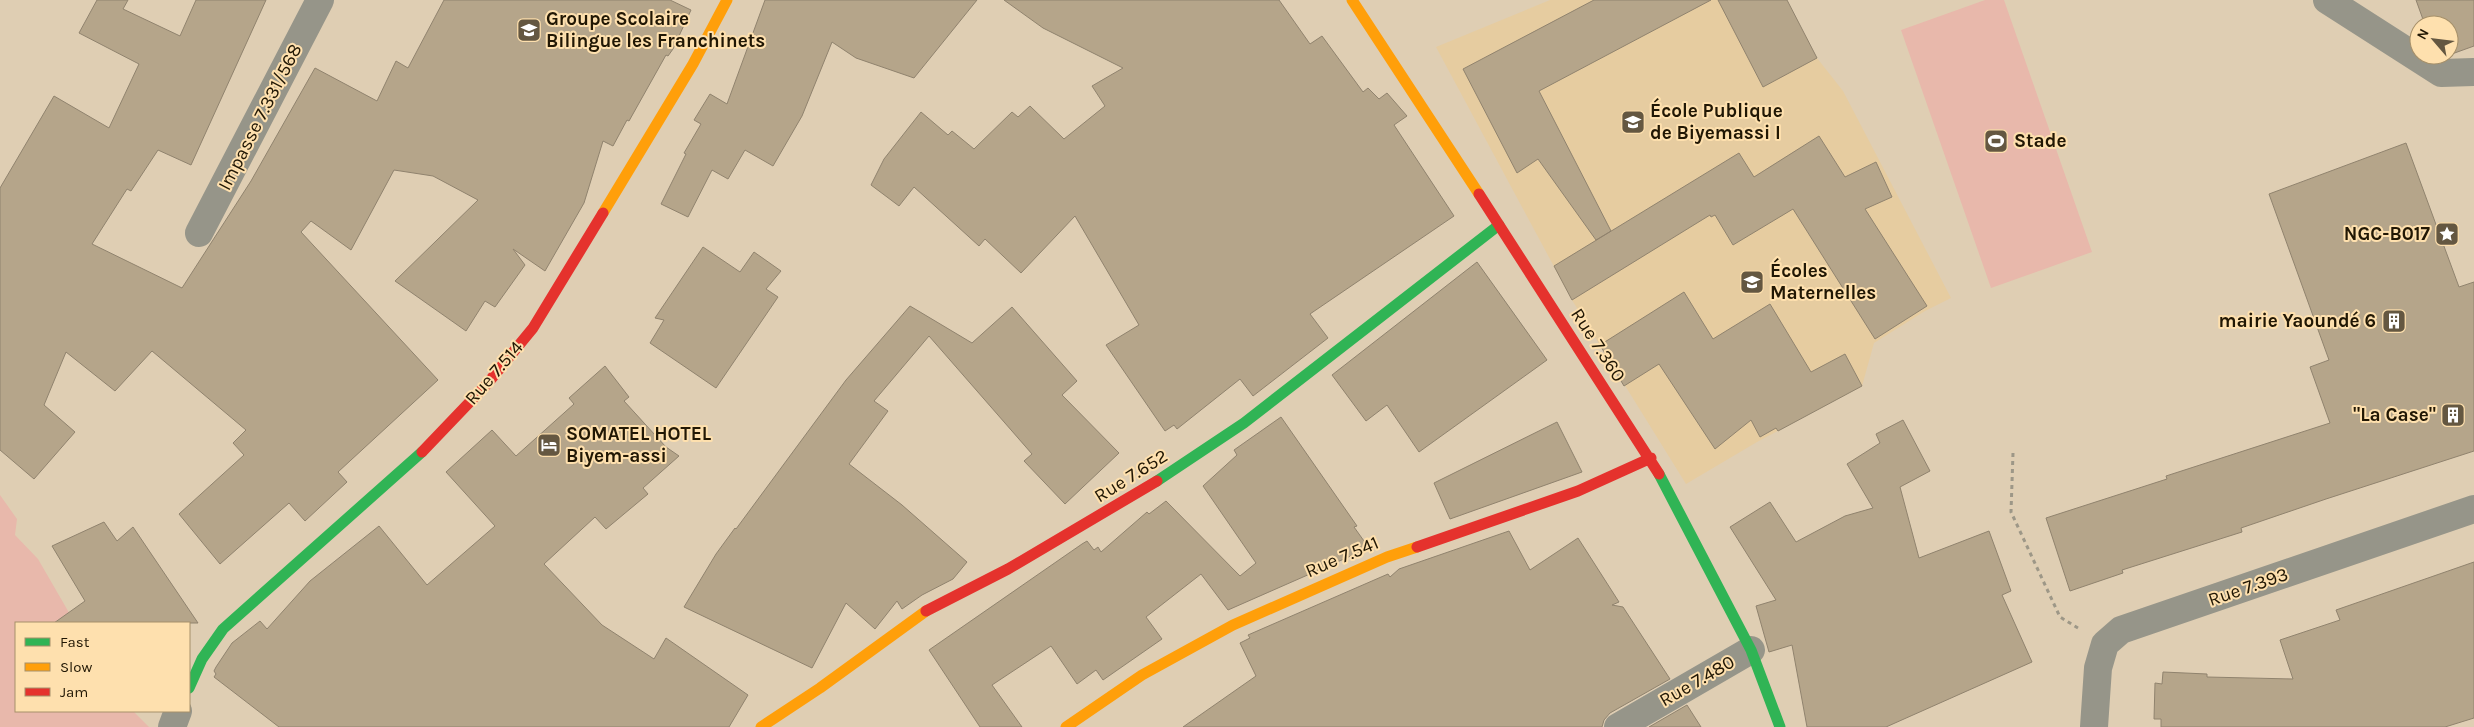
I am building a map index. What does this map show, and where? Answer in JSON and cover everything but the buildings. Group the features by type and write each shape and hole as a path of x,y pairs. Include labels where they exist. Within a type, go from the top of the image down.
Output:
{"street":[{"name":"Impasse 7.331/568","path":"199,233 320,0"},
{"name":"Rue 7.514","path":"190,686 202,659 223,629 428,446 487,384 533,328 688,72 727,0"},
{"name":"Rue 7.360","path":"1352,0 1650,458 1751,650 1780,727"},
{"path":"2327,0 2441,73 2474,72"},
{"name":"Rue 7.652","path":"761,727 929,609 1008,569 1156,482 1236,428 1355,339 1499,225"},
{"name":"Rue 7.541","path":"1066,727 1142,675 1233,625 1387,557 1578,491 1650,458"},
{"name":"Rue 7.393","path":"2105,644 2121,630 2474,509"},
{"path":"2094,727 2098,668 2105,644"},
{"name":"Rue 7.480","path":"1618,727 1751,650"},
{"path":"172,727 178,712"}],"path":[{"path":"2013,453 2011,512 2060,617 2105,644"}],"shaded area":[{"path":"1550,0 1787,0 1817,58 1843,91 1951,298 1925,311 1874,343 1862,386 1757,442 1686,484 1572,300 1436,47"},
{"name":"Stade","path":"1985,0 2004,0 2092,252 1991,288 1901,30"},
{"path":"0,495 17,519 15,535 38,559 74,622 15,622 15,712 134,712 149,727 0,727"}],"traffic: fast":[{"path":"1157,481 1244,423 1499,225"},
{"path":"190,686 202,659 223,629 422,452"},
{"path":"1659,474 1751,650 1780,727"}],"traffic: slow":[{"path":"603,213 693,64 727,0"},
{"path":"1352,0 1479,194"},
{"path":"1066,727 1142,675 1233,625 1387,557 1417,547"},
{"path":"761,727 820,688 926,611"}],"traffic: jam":[{"path":"1479,194 1659,474"},
{"path":"422,452 487,384 533,328 603,213"},
{"path":"1417,547 1578,491 1651,458"},
{"path":"926,611 1008,569 1157,481"}],"place":[{"name":"Groupe Scolaire Bilingue les Franchinets","path":"529,30"},
{"name":"École Publique de Biyemassi I","path":"1633,122"},
{"name":"Stade","path":"1996,141"},
{"name":"NGC-B017","path":"2447,234"},
{"name":"Écoles Maternelles","path":"1752,282"},
{"name":"mairie Yaoundé 6","path":"2394,321"},
{"name":"\"La Case\"","path":"2453,415"},
{"name":"SOMATEL HOTEL Biyem-assi","path":"549,445"}]}
